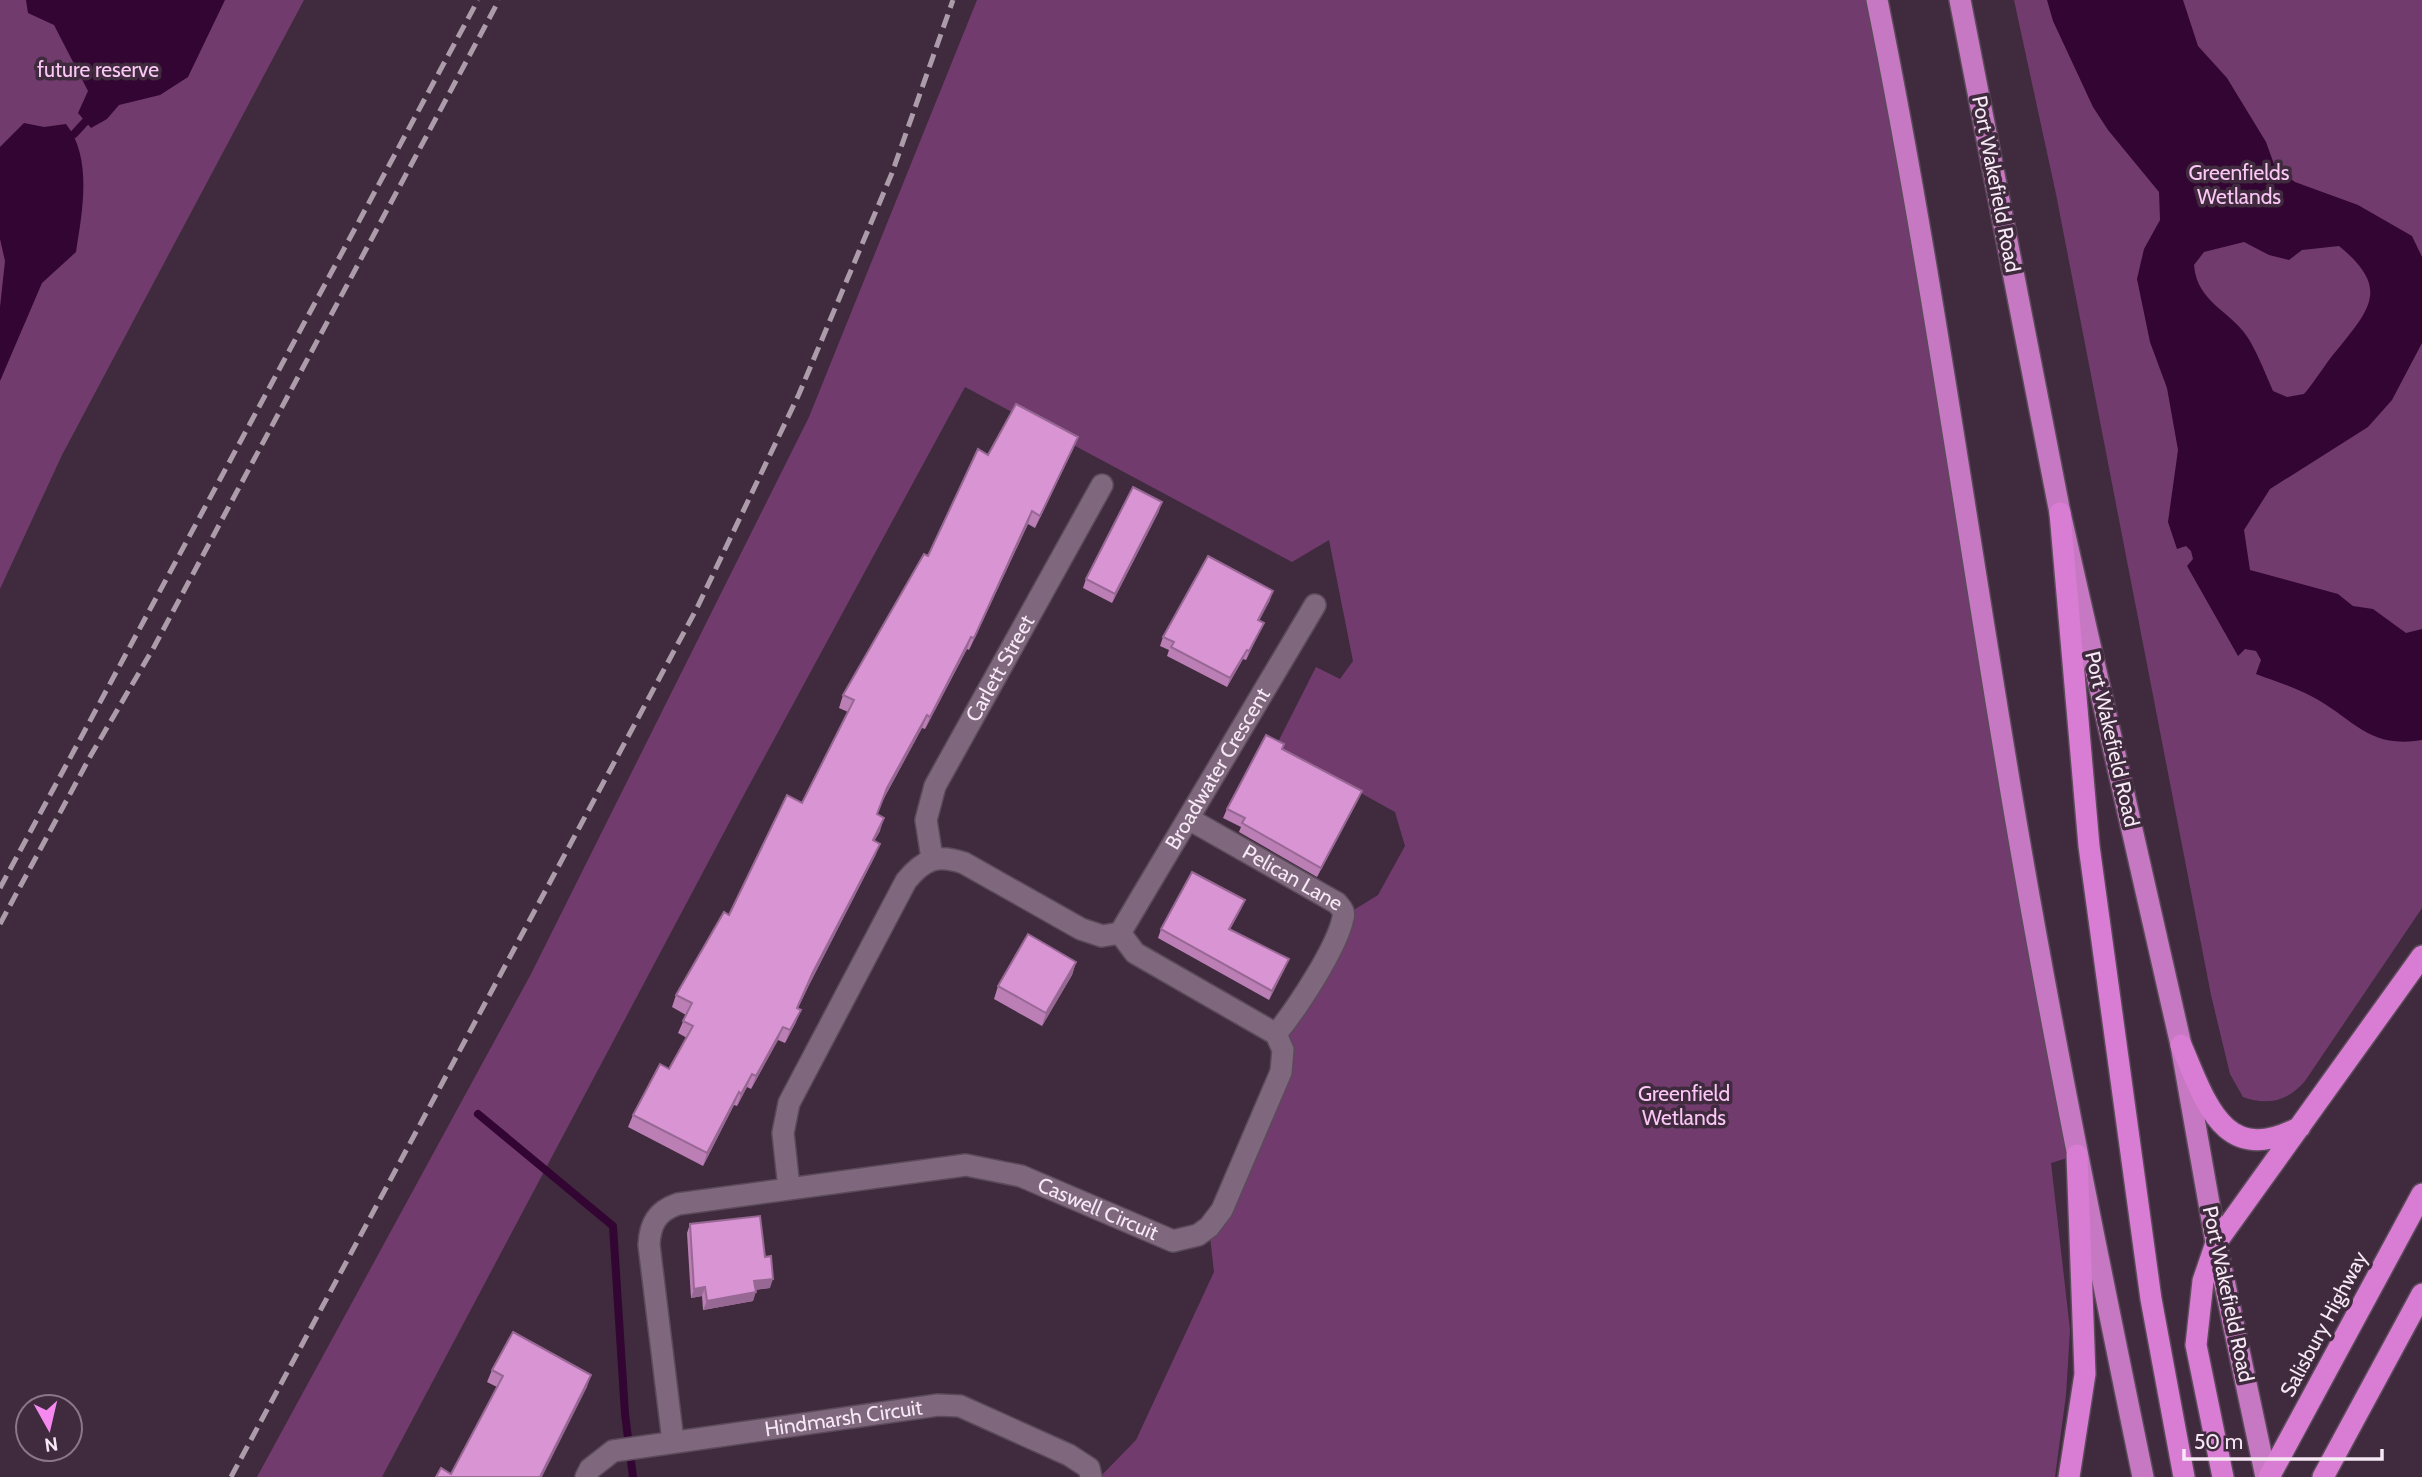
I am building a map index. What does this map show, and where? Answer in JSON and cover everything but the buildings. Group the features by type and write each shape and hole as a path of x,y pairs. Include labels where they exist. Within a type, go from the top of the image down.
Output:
{"highway":[{"path":"1877,0 1907,149 2018,833 2077,1155 2143,1477"},
{"name":"Port Wakefield Road","path":"1960,0 2060,513 2181,1045 2216,1243 2268,1477"},
{"path":"2060,513 2089,846 2151,1299 2184,1477"},
{"path":"2223,1477 2196,1345 2203,1281 2216,1243 2422,956"},
{"path":"2181,1045 2211,1112 2229,1133 2261,1140 2282,1137 2300,1127"},
{"path":"2069,1477 2085,1374 2077,1155"},
{"name":"Salisbury Highway","path":"2268,1477 2422,1194"},
{"path":"2323,1477 2422,1294"}],"street":[{"name":"Carlett Street","path":"932,858 926,820 935,786 1102,485"},
{"name":"Broadwater Crescent","path":"1120,933 1315,605"},
{"name":"Pelican Lane","path":"1189,818 1343,909 1344,916 1332,944 1290,1017 1276,1034"},
{"path":"789,1188 783,1133 789,1103 906,881 919,866 932,858 948,857 964,863 1081,929 1102,936 1120,933 1135,953 1276,1034"},
{"name":"Caswell Circuit","path":"673,1441 649,1245 654,1220 666,1208 678,1204 946,1166 984,1167 1021,1176 1163,1239 1191,1239 1209,1227 1222,1210 1281,1072 1283,1050 1276,1034"},
{"name":"Hindmarsh Circuit","path":"586,1477 590,1469 613,1451 938,1405 960,1406 1069,1455 1089,1468 1091,1477"}],"green space":[{"name":"future reserve","path":"0,0 304,0 62,455 0,589"},
{"name":"Greenfield Wetlands","path":"977,0 1877,0 2077,1155 2051,1163 2070,1330 2066,1395 2055,1477 1100,1477 1136,1440 1214,1272 1209,1227 1281,1072 1276,1034 1344,916 1378,895 1405,846 1395,812 1276,746 1316,667 1340,679 1353,661 1329,540 1292,562 965,387 746,791 382,1477 257,1477 531,974 809,417"},
{"name":"Greenfields Wetlands","path":"2014,0 2422,0 2422,908 2305,1081 2292,1093 2277,1100 2261,1101 2243,1097 2230,1074 2211,995 2056,194"}],"shaded area":[{"path":"26,0 225,0 188,77 160,95 119,105 107,119 91,128 78,113 88,91 54,25 28,13"},
{"path":"2047,0 2183,0 2198,46 2227,78 2266,142 2275,167 2295,182 2358,205 2412,236 2422,257 2422,343 2392,400 2368,427 2270,489 2244,530 2250,570 2338,594 2353,606 2373,609 2406,633 2422,629 2422,740 2403,742 2374,736 2311,696 2256,674 2261,660 2256,651 2245,649 2238,656 2187,566 2193,559 2191,551 2186,546 2177,549 2168,522 2178,450 2167,388 2150,342 2137,279 2144,249 2160,220 2159,192 2108,130 2093,107 2053,21","holes":["2244,242 2269,255 2289,260 2302,250 2339,246 2355,260 2370,286 2370,297 2359,321 2304,394 2287,397 2273,391 2250,341 2202,289 2194,265 2204,252"]},
{"path":"24,123 44,127 66,124 80,153 83,203 76,252 42,283 0,381 0,307 5,261 0,239 0,147"}],"waterway":[{"path":"74,134 86,121"},
{"path":"478,1114 613,1226 625,1414 633,1477"}],"railway":[{"path":"0,888 478,0"},
{"path":"0,924 91,755 154,647 499,0"},
{"path":"231,1477 697,608 799,394 892,173 953,0"}]}
